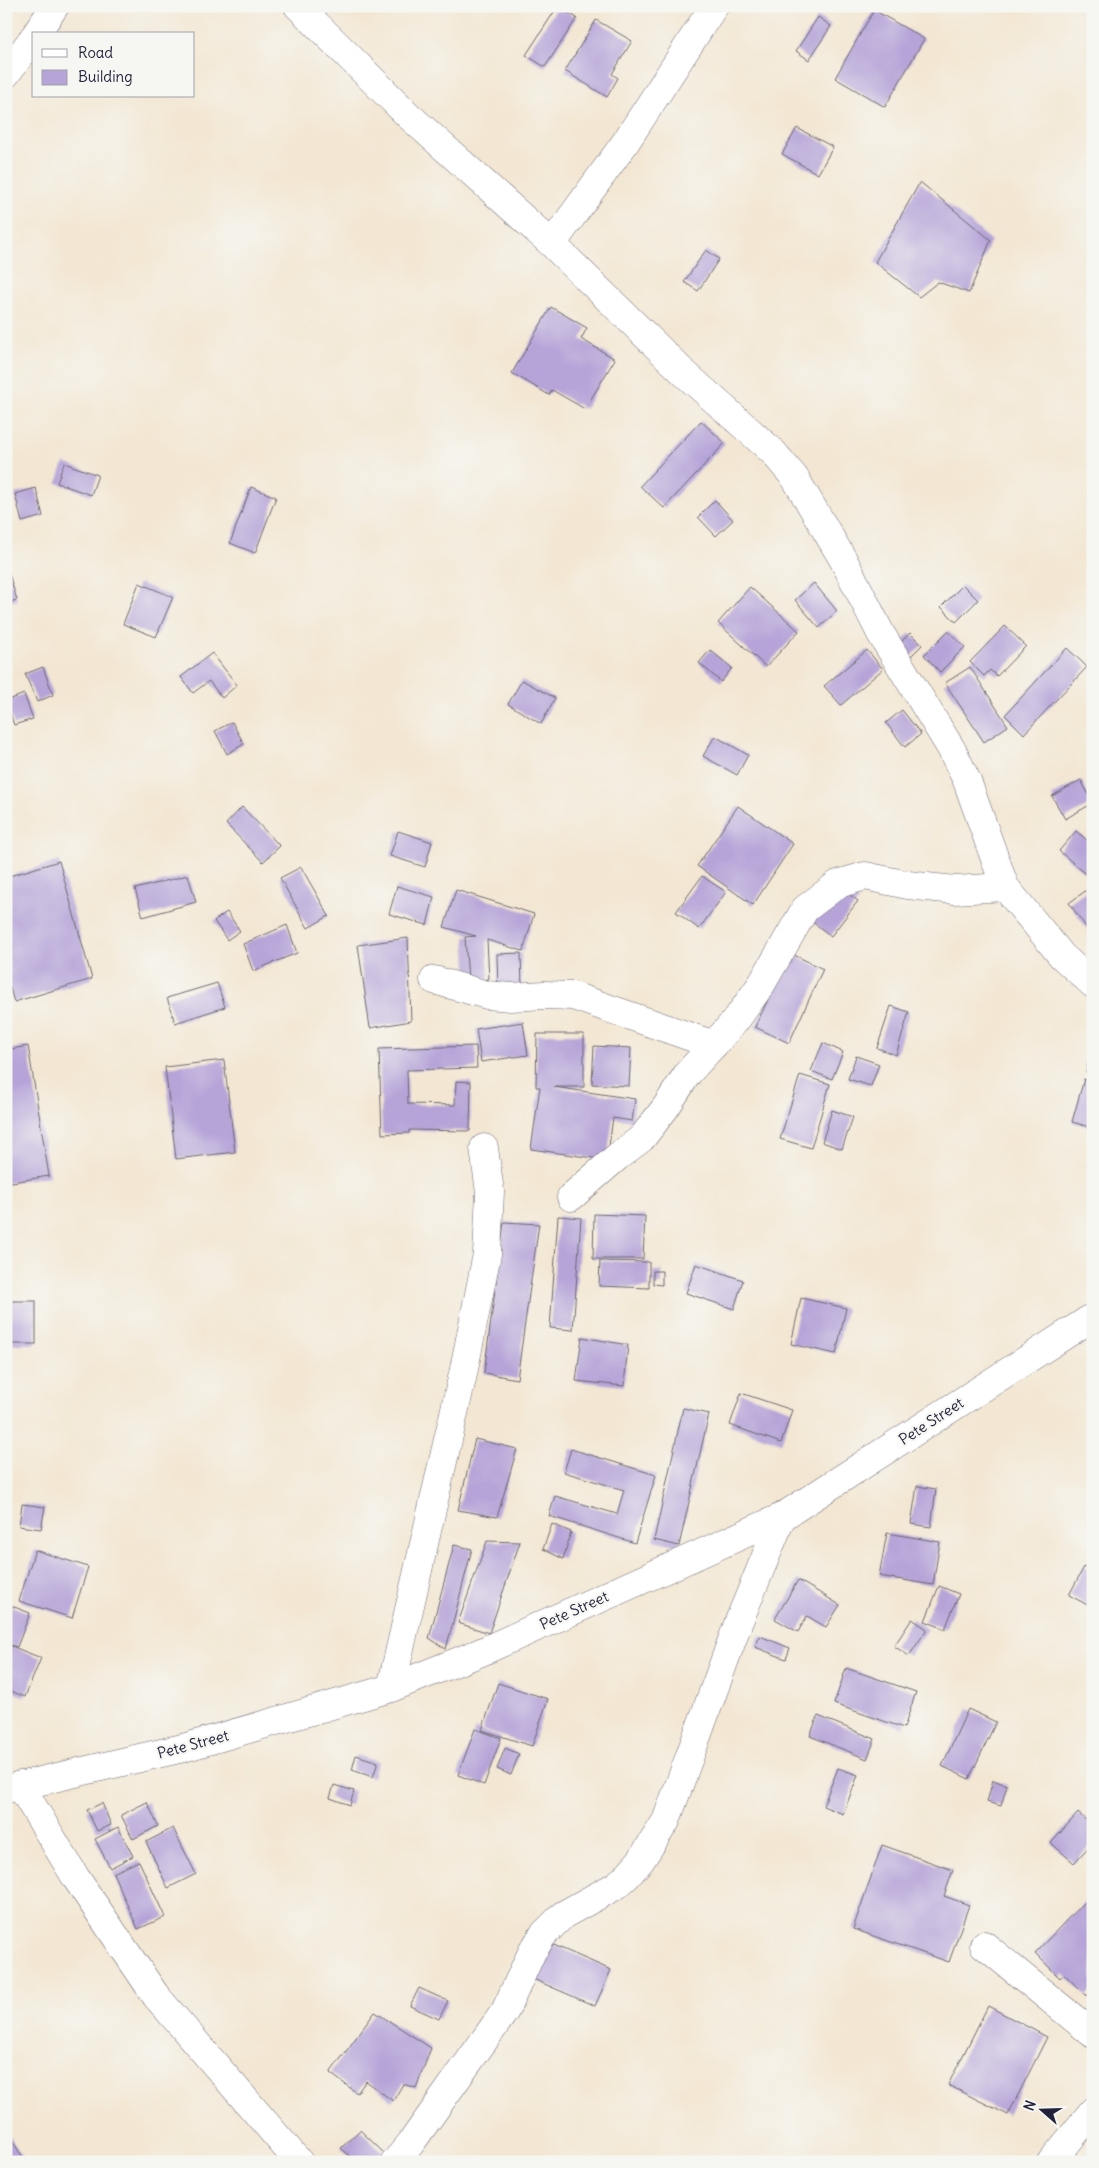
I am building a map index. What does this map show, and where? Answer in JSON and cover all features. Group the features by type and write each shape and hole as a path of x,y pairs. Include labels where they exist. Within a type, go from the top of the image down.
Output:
{"street":[{"path":"37,32 55,6"},
{"path":"298,6 408,115 552,244 662,352 773,452 795,478 844,561 881,634 952,750 967,781 1005,887 1062,956 1093,984"},
{"path":"552,244 625,143 714,6"},
{"path":"6,74 32,39"},
{"path":"571,1197 642,1138 666,1107 688,1073 736,1020 761,985 805,910 838,884 865,876 908,885 955,890 1005,887"},
{"path":"434,980 487,995 511,997 573,996 714,1045"},
{"path":"391,1688 463,1374 487,1254 490,1192 484,1148"},
{"name":"Pete Street","path":"13,1787 183,1748 391,1688 479,1653 782,1517 1093,1317"},
{"path":"395,2162 411,2143 505,2011 532,1952 542,1935 563,1915 617,1885 626,1877 641,1860 666,1821 739,1621 782,1517"},
{"path":"13,1787 156,1996 299,2162"},
{"path":"984,1945 1093,2034"},
{"path":"1051,2162 1093,2111"}],"building":[{"path":"558,6 577,18 545,67 526,55"},
{"path":"874,10 924,39 885,107 835,78"},
{"path":"818,17 831,26 809,60 796,51"},
{"path":"596,20 632,41 612,74 618,78 607,97 565,71"},
{"path":"797,128 833,147 818,174 782,154"},
{"path":"920,182 991,240 969,293 938,282 919,297 875,262"},
{"path":"706,250 719,259 698,291 684,282"},
{"path":"551,307 587,328 581,339 615,359 585,409 552,390 549,395 512,373"},
{"path":"701,421 725,443 664,508 640,486"},
{"path":"64,463 98,475 91,495 57,483"},
{"path":"251,487 276,497 255,553 230,543"},
{"path":"36,488 43,516 22,522 15,494"},
{"path":"715,500 733,520 716,536 698,517"},
{"path":"6,564 17,600 6,603"},
{"path":"139,583 173,597 156,637 123,624"},
{"path":"814,583 837,611 819,628 795,600"},
{"path":"963,585 978,600 956,622 941,607"},
{"path":"750,587 799,631 766,667 718,623"},
{"path":"1005,626 1026,646 997,676 990,670 984,676 970,662"},
{"path":"948,631 965,647 940,672 924,655"},
{"path":"910,633 922,645 910,657 898,645"},
{"path":"1067,648 1087,667 1024,734 1005,715"},
{"path":"710,650 732,668 721,682 699,663"},
{"path":"867,650 883,669 841,705 824,686"},
{"path":"212,653 237,685 222,698 209,681 193,693 181,677"},
{"path":"43,667 53,695 37,702 25,674"},
{"path":"970,667 1008,726 984,742 945,683"},
{"path":"522,680 555,698 541,724 508,704"},
{"path":"24,694 33,719 14,725 6,701"},
{"path":"902,710 921,734 905,747 886,723"},
{"path":"232,722 244,744 227,754 215,731"},
{"path":"715,736 748,755 737,775 703,756"},
{"path":"1081,780 1093,803 1065,819 1052,796"},
{"path":"738,806 793,844 753,905 697,866"},
{"path":"242,807 280,846 263,862 226,824"},
{"path":"398,831 432,842 425,867 390,856"},
{"path":"1076,831 1093,845 1093,880 1059,851"},
{"path":"59,861 92,979 14,1002 6,974 6,877"},
{"path":"301,867 329,916 308,928 280,878"},
{"path":"188,875 196,902 143,917 135,889"},
{"path":"702,876 726,892 699,929 676,912"},
{"path":"837,885 858,901 831,936 810,920"},
{"path":"397,886 434,897 427,925 389,914"},
{"path":"1088,889 1093,896 1093,937 1069,903"},
{"path":"456,890 534,914 523,951 487,940 489,979 468,981 465,937 476,936 444,927"},
{"path":"227,912 240,931 227,940 214,921"},
{"path":"287,925 297,953 253,971 243,944"},
{"path":"408,938 411,1021 370,1028 358,945"},
{"path":"521,953 522,990 498,991 497,954"},
{"path":"790,953 823,969 789,1043 755,1027"},
{"path":"217,983 225,1007 175,1023 167,998"},
{"path":"891,1006 909,1012 896,1055 877,1048"},
{"path":"523,1022 528,1055 481,1062 476,1029"},
{"path":"537,1034 584,1034 584,1087 554,1087 635,1099 632,1121 613,1118 607,1160 531,1149 540,1087 536,1087"},
{"path":"823,1043 843,1052 832,1079 811,1071"},
{"path":"28,1046 49,1176 6,1183 6,1050"},
{"path":"476,1046 477,1068 407,1070 408,1104 455,1105 456,1081 471,1082 470,1131 409,1130 409,1133 382,1134 379,1049"},
{"path":"594,1046 631,1048 629,1086 592,1084"},
{"path":"1090,1052 1093,1053 1093,1073 1086,1072"},
{"path":"856,1056 879,1064 871,1086 848,1079"},
{"path":"224,1060 235,1152 176,1159 165,1067"},
{"path":"800,1075 830,1084 811,1148 780,1139"},
{"path":"1084,1079 1093,1082 1093,1128 1072,1122"},
{"path":"832,1110 853,1117 842,1149 822,1142"},
{"path":"594,1214 645,1216 643,1259 593,1259"},
{"path":"558,1216 581,1218 573,1330 550,1328"},
{"path":"504,1222 539,1224 517,1379 484,1373"},
{"path":"600,1261 649,1262 649,1288 599,1286"},
{"path":"696,1264 743,1280 734,1309 686,1293"},
{"path":"653,1271 662,1271 662,1285 653,1284"},
{"path":"801,1298 846,1308 836,1354 791,1344"},
{"path":"6,1301 36,1301 36,1344 6,1344"},
{"path":"582,1337 628,1345 624,1386 576,1381"},
{"path":"741,1393 792,1410 781,1443 730,1425"},
{"path":"683,1408 709,1414 679,1546 654,1540"},
{"path":"475,1439 517,1449 497,1517 458,1510"},
{"path":"571,1449 656,1475 635,1543 549,1516 555,1496 617,1514 624,1490 564,1472"},
{"path":"917,1486 936,1489 931,1527 911,1524"},
{"path":"22,1504 45,1507 41,1529 19,1526"},
{"path":"552,1524 571,1532 563,1559 543,1549"},
{"path":"887,1533 940,1542 933,1585 879,1576"},
{"path":"487,1541 520,1542 489,1633 458,1623"},
{"path":"454,1545 472,1549 446,1649 429,1638"},
{"path":"35,1550 88,1567 72,1618 19,1601"},
{"path":"1084,1567 1093,1571 1093,1608 1069,1595"},
{"path":"798,1580 840,1605 826,1627 807,1616 798,1632 775,1619"},
{"path":"939,1586 959,1594 945,1629 925,1621"},
{"path":"12,1606 30,1613 17,1647 6,1643 6,1623"},
{"path":"912,1619 927,1629 909,1656 894,1646"},
{"path":"760,1636 790,1648 786,1659 755,1647"},
{"path":"6,1644 41,1658 25,1697 6,1689"},
{"path":"846,1668 916,1692 904,1728 834,1704"},
{"path":"498,1683 548,1699 532,1746 482,1730"},
{"path":"968,1709 996,1722 969,1779 942,1766"},
{"path":"818,1716 875,1739 867,1759 810,1736"},
{"path":"475,1729 501,1738 484,1785 458,1775"},
{"path":"505,1748 519,1754 511,1775 497,1769"},
{"path":"356,1755 378,1762 373,1777 352,1770"},
{"path":"838,1768 858,1775 843,1814 823,1806"},
{"path":"993,1780 1007,1785 1001,1806 987,1802"},
{"path":"334,1785 354,1791 350,1805 330,1798"},
{"path":"147,1802 158,1826 133,1839 121,1815"},
{"path":"102,1803 111,1825 97,1831 87,1810"},
{"path":"1078,1813 1093,1826 1093,1842 1074,1863 1051,1843"},
{"path":"118,1827 133,1856 110,1868 95,1839"},
{"path":"173,1828 196,1874 168,1888 146,1842"},
{"path":"882,1845 953,1870 944,1896 969,1905 949,1962 853,1929"},
{"path":"139,1861 165,1917 138,1929 113,1873"},
{"path":"1084,1902 1093,1910 1093,1989 1086,1996 1064,1974 1060,1978 1035,1953"},
{"path":"549,1943 611,1970 595,2006 533,1979"},
{"path":"419,1988 448,2001 439,2019 410,2006"},
{"path":"988,2006 1047,2037 1008,2115 948,2085"},
{"path":"375,2012 431,2048 416,2088 403,2084 393,2101 366,2081 357,2093 330,2073"},
{"path":"1093,2124 1093,2143 1083,2134"},
{"path":"360,2130 385,2154 378,2162 356,2162 341,2148"},
{"path":"6,2131 26,2162 6,2162"}]}
